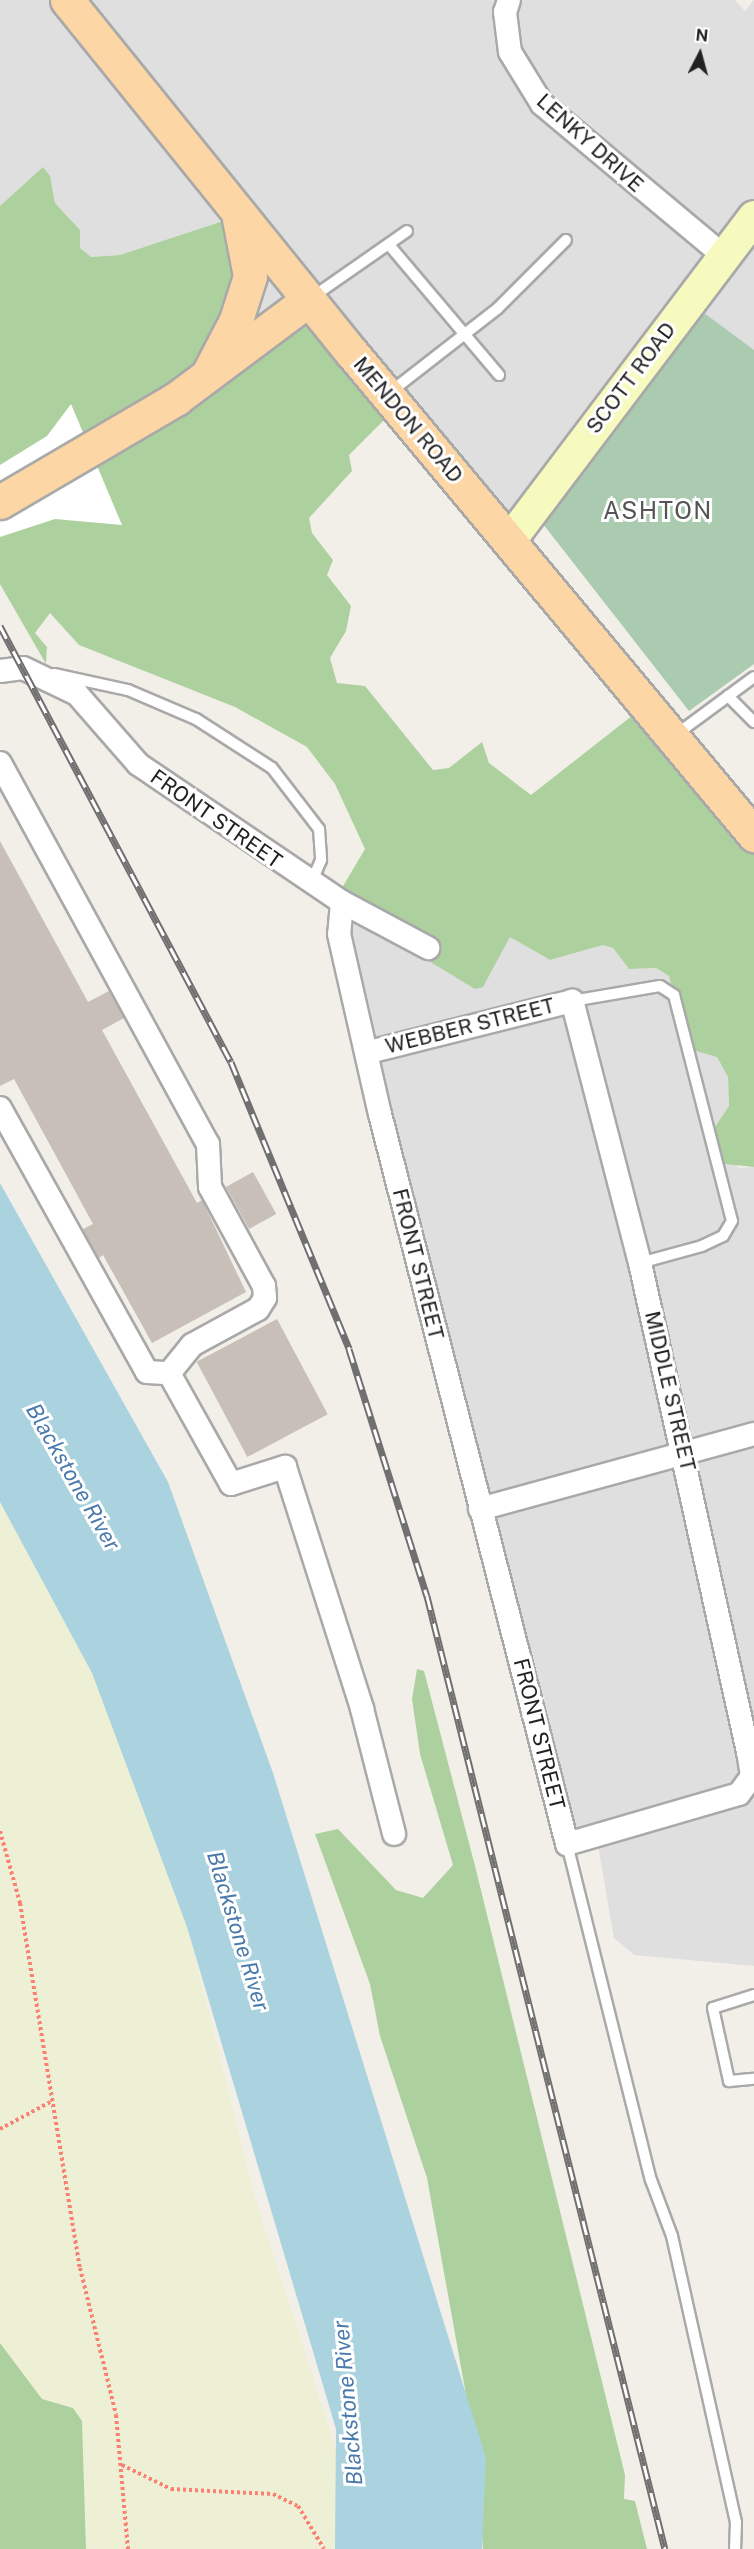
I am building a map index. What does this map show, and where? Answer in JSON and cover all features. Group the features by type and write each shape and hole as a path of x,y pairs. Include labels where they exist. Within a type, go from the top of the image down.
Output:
{"main road":[{"name":"MENDON ROAD","path":"67,0 228,196 308,300 754,835"},
{"path":"204,380 236,320 250,276 246,239 228,196"},
{"path":"0,502 204,380 308,300"}],"street":[{"name":"LENKY DRIVE","path":"509,0 505,12 510,52 542,104 724,256"},
{"name":"SCOTT ROAD","path":"510,540 754,217"},
{"path":"0,671 23,668"},
{"name":"FRONT STREET","path":"23,668 77,694 138,764 311,884 342,902 339,934 480,1509 567,1844"},
{"path":"0,763 208,1144 210,1187 264,1286 265,1298 258,1308 192,1345 168,1373"},
{"path":"342,902 428,948"},
{"name":"WEBBER STREET","path":"369,1052 572,1001"},
{"name":"MIDDLE STREET","path":"567,1844 723,1800 750,1783 748,1752 684,1450 640,1263 572,1001"},
{"path":"0,1108 147,1372 168,1373"},
{"path":"168,1373 231,1484 285,1467 362,1709 394,1834"},
{"path":"480,1509 684,1450 754,1434"}],"lane":[{"path":"308,300 390,246 407,231"},
{"path":"387,395 464,336 566,240"},
{"path":"390,246 499,375"},
{"path":"23,668 128,690 196,719 272,768 319,829 321,860 311,884"},
{"path":"672,737 754,677"},
{"path":"728,696 754,722"},
{"path":"572,1001 651,987 674,995 732,1221 723,1236 702,1246 640,1263"},
{"path":"567,1844 651,2180 672,2236 736,2522 735,2549"},
{"path":"754,1995 713,2008 729,2081 754,2079"}],"path":[{"path":"0,1831 20,1903 80,2268 116,2415 128,2549"},
{"path":"0,2129 52,2101"},
{"path":"122,2465 171,2489 273,2494 298,2506 324,2549"}],"shaded area":[{"path":"0,0 735,0 745,11 754,0 754,362 680,313 516,531 400,415 254,356 229,219 120,255 91,257 80,249 80,230 55,203 50,176 0,206"},
{"path":"350,919 483,987 510,937 550,960 603,945 613,948 629,969 656,968 669,976 683,1031 717,1057 728,1076 729,1106 709,1136 739,1168 754,1167 754,1966 634,1955 614,1938 596,1834 564,1837 349,939"}],"green space":[{"path":"43,167 50,176 55,203 80,230 80,248 91,257 120,255 229,219 254,356 320,318 391,413 349,455 352,471 309,518 312,533 333,560 327,575 351,606 346,631 330,658 337,683 365,686 433,770 449,768 482,742 489,763 531,795 642,708 754,847 754,1167 716,1163 709,1136 729,1106 728,1077 717,1057 689,1049 669,976 656,968 629,969 613,948 603,945 550,960 510,937 483,987 475,989 333,903 365,849 335,784 307,747 235,707 79,645 50,613 35,633 47,647 46,664 0,584 0,206"},
{"path":"700,310 754,350 754,664 689,711 543,524"},
{"path":"0,1481 156,1800 255,2197 335,2446 346,2549 86,2549 83,2443 73,2408 42,2399 0,2343"},
{"path":"417,1669 424,1671 475,1866 625,2475 624,2499 635,2501 647,2549 483,2549 477,2456 427,2178 380,2036 370,1984 315,1834 338,1829 396,1890 423,1898 453,1865 420,1754 412,1699"},
{"path":"0,2343 42,2399 73,2408 82,2421 86,2549 0,2549"}],"water":[{"name":"Blackstone River","path":"0,1183 168,1482 273,1773 486,2458 482,2549 335,2549 336,2429 187,1927 92,1673 0,1502"}],"pier":[{"path":"71,404 122,525 55,519 0,537 0,465 47,436"}],"building":[{"path":"0,841 88,1002 109,991 124,1018 102,1030 197,1203 202,1200 246,1292 152,1343 103,1255 99,1258 86,1235 83,1229 93,1224 14,1079 0,1086"},
{"path":"253,1172 276,1214 249,1229 226,1187"},
{"path":"277,1319 328,1414 247,1457 197,1362"}],"railway":[{"path":"0,626 231,1062 349,1349 427,1596 665,2549"}],"district":[{"name":"ASHTON","path":"658,511"}]}
